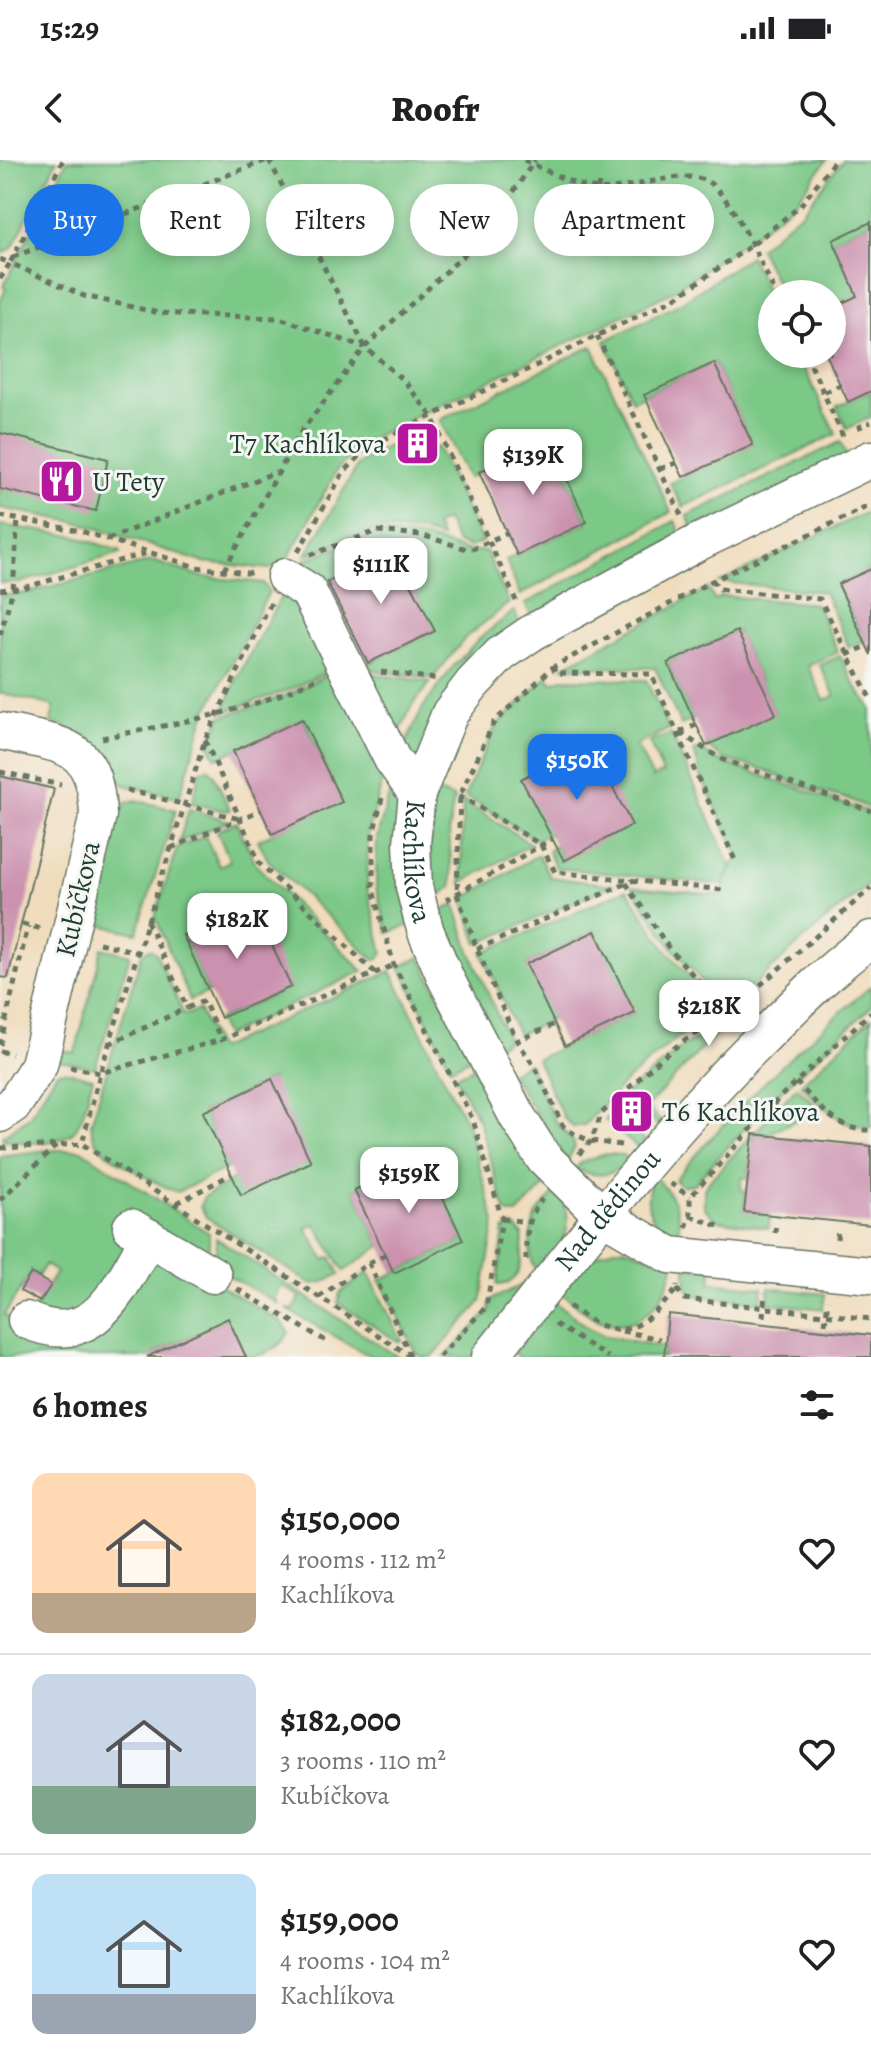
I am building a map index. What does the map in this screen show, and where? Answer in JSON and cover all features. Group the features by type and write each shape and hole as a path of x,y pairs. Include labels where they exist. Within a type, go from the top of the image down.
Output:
{"street":[{"name":"Kachlíkova","path":"864,462 695,544 533,632 501,654 450,713 419,788 412,865 426,932 446,979 517,1116 543,1157 603,1216 670,1255 679,1273 871,1275"},
{"path":"285,577 308,591 392,759 419,788"},
{"path":"0,731 66,746 90,766 97,788"},
{"name":"Kubíčkova","path":"0,1114 14,1104 39,1065 98,815 97,788"},
{"name":"Nad dědinou","path":"490,1357 653,1155 725,1075 871,939"},
{"path":"26,1320 45,1327 61,1328 92,1320 103,1311 140,1232 213,1275"}],"path":[{"path":"0,279 63,160"},
{"path":"12,260 268,160 365,347 405,382 431,415 517,603"},
{"path":"524,160 577,184"},
{"path":"507,533 470,550 421,535 377,531 294,560 343,473 370,446 675,298 752,245 800,206 835,160"},
{"path":"224,570 301,432 365,347 465,254 497,216 534,162"},
{"path":"644,184 691,177 711,184"},
{"path":"714,187 723,196 769,280"},
{"path":"0,259 12,260 84,296 159,313 279,318 365,347"},
{"path":"597,336 712,581 720,589 820,599 871,700"},
{"path":"813,368 864,462"},
{"path":"825,392 840,385"},
{"path":"660,469 676,463"},
{"path":"108,539 277,471"},
{"path":"871,505 712,581 553,667 494,722 460,795 457,894 517,1041 535,1067 563,1126 591,1141 602,1113 660,1059 686,1039 717,1023 871,888"},
{"path":"0,516 81,531 196,567 285,577 205,740 100,1073 82,1144"},
{"path":"0,635 13,589 18,519"},
{"path":"0,590 148,553"},
{"path":"847,655 867,646"},
{"path":"44,782 66,746 216,714 290,692 346,666 436,679"},
{"path":"553,667 556,673 651,674 735,860"},
{"path":"679,733 696,725"},
{"path":"679,733 721,759 871,811"},
{"path":"205,740 260,864 375,973"},
{"path":"392,759 373,835 373,890 394,965 473,1120 502,1219 486,1307 439,1357"},
{"path":"0,772 44,782 115,787 240,819"},
{"path":"419,788 460,795 541,845 555,872 723,890"},
{"path":"170,848 261,810"},
{"path":"421,915 552,839"},
{"path":"477,949 635,880"},
{"path":"626,883 668,947 728,1014"},
{"path":"147,921 187,1008"},
{"path":"0,1045 28,926"},
{"path":"70,936 137,952"},
{"path":"100,1073 221,1040 394,965"},
{"path":"109,1044 211,997"},
{"path":"204,1001 221,1040"},
{"path":"616,1330 634,1328 654,1314 679,1273 690,1216 690,1197 738,1141 871,1012"},
{"path":"796,1082 832,1119 848,1129 871,1130"},
{"path":"0,1148 82,1144 412,1356"},
{"path":"0,1200 57,1145"},
{"path":"176,1204 232,1174"},
{"path":"562,1175 532,1212 525,1244 527,1269 537,1298 608,1357"},
{"path":"502,1219 529,1222"},
{"path":"775,1233 776,1222"},
{"path":"213,1228 213,1275 326,1341"},
{"path":"837,1239 838,1229"},
{"path":"319,1297 385,1255"},
{"path":"369,1263 412,1356"},
{"path":"679,1273 684,1299 871,1319"},
{"path":"537,1298 592,1323 660,1339"},
{"path":"702,1311 703,1301"}],"green space":[{"path":"0,160 57,160 45,184 24,184 24,225 12,248 2,254 0,198 3,192 0,190"},
{"path":"67,160 827,160 795,202 743,243 670,293 367,440 337,470 287,560 270,569 202,562 81,523 0,508 0,301 6,289 3,287 24,245 24,256 124,256 124,184 55,184"},
{"path":"843,160 871,160 871,222 833,240 859,295 846,301 846,280 775,280 759,248 804,210"},
{"path":"750,256 761,280 758,280 758,368 804,368 836,434 683,507 670,483 752,444 714,363 632,400 605,341 681,303"},
{"path":"592,346 671,512 520,595 506,560 587,522 548,439 468,478 440,420"},
{"path":"871,391 871,417 847,429 837,407"},
{"path":"404,439 413,458 437,447 482,542 470,547 457,543 446,520 435,525 441,538 422,532 377,529 306,555 358,465 376,452"},
{"path":"840,442 847,456 694,531 687,516"},
{"path":"871,510 871,569 838,585 864,641 849,647 824,592 720,582"},
{"path":"675,521 682,536 533,617 525,604"},
{"path":"0,525 74,536 121,553 19,583 0,583"},
{"path":"377,533 421,537 467,551 486,551 509,603 466,637 433,678 359,668 434,631 393,548 325,582 316,594 295,575 304,560"},
{"path":"152,561 203,577 263,583 269,592 205,714 179,798 125,785 88,741 67,727 51,722 54,706 0,693 0,596 26,593"},
{"path":"708,588 714,600 723,596 816,604 838,652 808,666 824,700 835,696 820,665 840,656 871,708 871,809 801,786 765,770 724,759 706,746 775,713 737,631 668,663 694,719 681,725 655,668 563,667"},
{"path":"284,591 297,593 338,666 289,690 223,712 237,678"},
{"path":"514,611 521,626 410,770 399,758 422,709 453,667 480,638"},
{"path":"338,668 387,763 368,835 367,888 383,952 379,959 374,960 268,860 258,840 341,801 303,719 220,757 215,757 209,744 220,717 291,694"},
{"path":"356,672 431,682 413,704 393,746"},
{"path":"548,676 552,683 562,679 646,680 669,729 636,745 653,778 663,773 649,742 671,734 731,866 722,885 556,868 548,851 556,845 550,833 537,840 465,796 495,727"},
{"path":"700,749 719,761 871,813 871,883 727,1009 671,946 632,887 720,895 738,854 701,776 694,751"},
{"path":"208,768 230,810 192,803 201,770"},
{"path":"394,778 403,795 410,925 388,933 376,887 377,837"},
{"path":"430,789 454,798 449,829 452,887 429,902"},
{"path":"135,800 176,810 137,933 105,926 97,920 95,911 119,811 125,803"},
{"path":"463,801 531,844 461,883"},
{"path":"189,809 229,821 179,842"},
{"path":"236,822 257,866 363,971 225,1036 218,1020 290,987 184,935 209,992 190,1000 155,917 177,848 205,836 219,866 230,861 217,831"},
{"path":"538,855 550,877 613,885 478,944 463,899"},
{"path":"627,889 666,950 723,1013 678,1037 626,1081 584,1125 573,1127 563,1117 537,1059 634,1013 595,931 527,964 553,1019 518,1035 482,953"},
{"path":"455,904 470,951 508,1040 495,1047 432,916"},
{"path":"102,948 130,955 95,1068 57,1060 54,1049 75,1053"},
{"path":"150,949 156,953 184,1015 199,1010 218,1049 391,971 468,1127 495,1222 481,1302 432,1357 421,1357 416,1352 380,1280 463,1240 423,1158 354,1190 381,1246 344,1271 315,1224 306,1228 325,1260 331,1257 340,1274 311,1284 206,1217 200,1206 204,1197 234,1179 272,1079 203,1112 229,1167 178,1192 126,1165 98,1144 91,1123 142,953"},
{"path":"420,957 471,1058 451,1068 400,967"},
{"path":"871,986 871,1007 768,1103 694,1184 682,1186 675,1180 768,1078"},
{"path":"871,1018 871,1127 850,1124 841,1119 801,1084"},
{"path":"716,1033 647,1107 661,1122 658,1126 632,1098 618,1113 645,1141 639,1149 605,1120 628,1092 686,1044"},
{"path":"528,1063 555,1121 573,1141 575,1147 567,1161 510,1073"},
{"path":"476,1067 548,1182 517,1214 509,1214 505,1210 479,1121 455,1076"},
{"path":"57,1072 93,1078 77,1127 63,1138 53,1141 32,1143 4,1140 3,1136 29,1117"},
{"path":"797,1087 820,1109 765,1135 753,1134"},
{"path":"753,1134 748,1178 742,1178 741,1190 746,1191 744,1211 770,1214 769,1228 716,1220 704,1207 704,1189 709,1181"},
{"path":"47,1150 81,1150 209,1233 209,1264 128,1218 122,1228 140,1239 111,1292 87,1317 72,1323 52,1324 29,1318 56,1272 45,1265 38,1276 31,1273 4,1315 22,1327 25,1323 49,1330 70,1331 88,1325 116,1300 151,1245 282,1322 289,1333 286,1338 265,1353 246,1357 227,1319 154,1353 155,1357 0,1357 0,1156"},
{"path":"606,1154 623,1155 630,1160 617,1170 604,1174 575,1169 581,1162"},
{"path":"653,1176 666,1189 677,1211 678,1238 661,1228 650,1214 648,1196"},
{"path":"557,1191 567,1215 565,1235 539,1275 530,1252 533,1226 539,1211"},
{"path":"514,1226 523,1235 520,1268 512,1280 497,1285 504,1230"},
{"path":"216,1238 398,1357 372,1357 286,1309 293,1310 300,1297 282,1286 274,1299 279,1304 216,1269"},
{"path":"614,1248 625,1248 673,1264 658,1301 650,1310 628,1323 601,1321 560,1292 587,1259"},
{"path":"686,1267 712,1269 711,1282 763,1288 761,1302 693,1295 686,1285"},
{"path":"368,1272 402,1341 338,1303 340,1293"},
{"path":"526,1283 473,1357 445,1357 489,1312 491,1300"},
{"path":"769,1288 825,1294 823,1309 768,1303"},
{"path":"553,1301 605,1336 665,1347 664,1357 519,1357 514,1353"}],"building":[{"path":"871,222 871,391 848,402 832,368 846,368 846,301 857,296 833,240"},
{"path":"714,363 753,445 683,477 644,395"},
{"path":"0,433 108,459 96,511 0,489"},
{"path":"548,439 587,522 517,555 479,472"},
{"path":"393,548 435,631 368,663 327,582"},
{"path":"871,569 871,655 838,584"},
{"path":"737,631 776,714 706,746 668,663"},
{"path":"302,719 342,802 272,834 233,751"},
{"path":"590,743 632,825 564,861 521,779"},
{"path":"0,776 54,789 8,978 0,977"},
{"path":"253,903 291,987 221,1018 183,935"},
{"path":"595,931 635,1013 565,1046 526,964"},
{"path":"272,1079 311,1162 241,1195 203,1112"},
{"path":"753,1134 871,1146 871,1225 744,1212"},
{"path":"424,1158 463,1240 394,1273 354,1190"},
{"path":"31,1273 51,1285 40,1302 20,1291"},
{"path":"668,1314 871,1335 871,1357 664,1357"},
{"path":"228,1318 246,1357 147,1357"}],"place":[{"name":"T7 Kachlíkova","path":"417,444"},
{"name":"U Tety","path":"61,482"},
{"name":"T6 Kachlíkova","path":"631,1112"}]}
